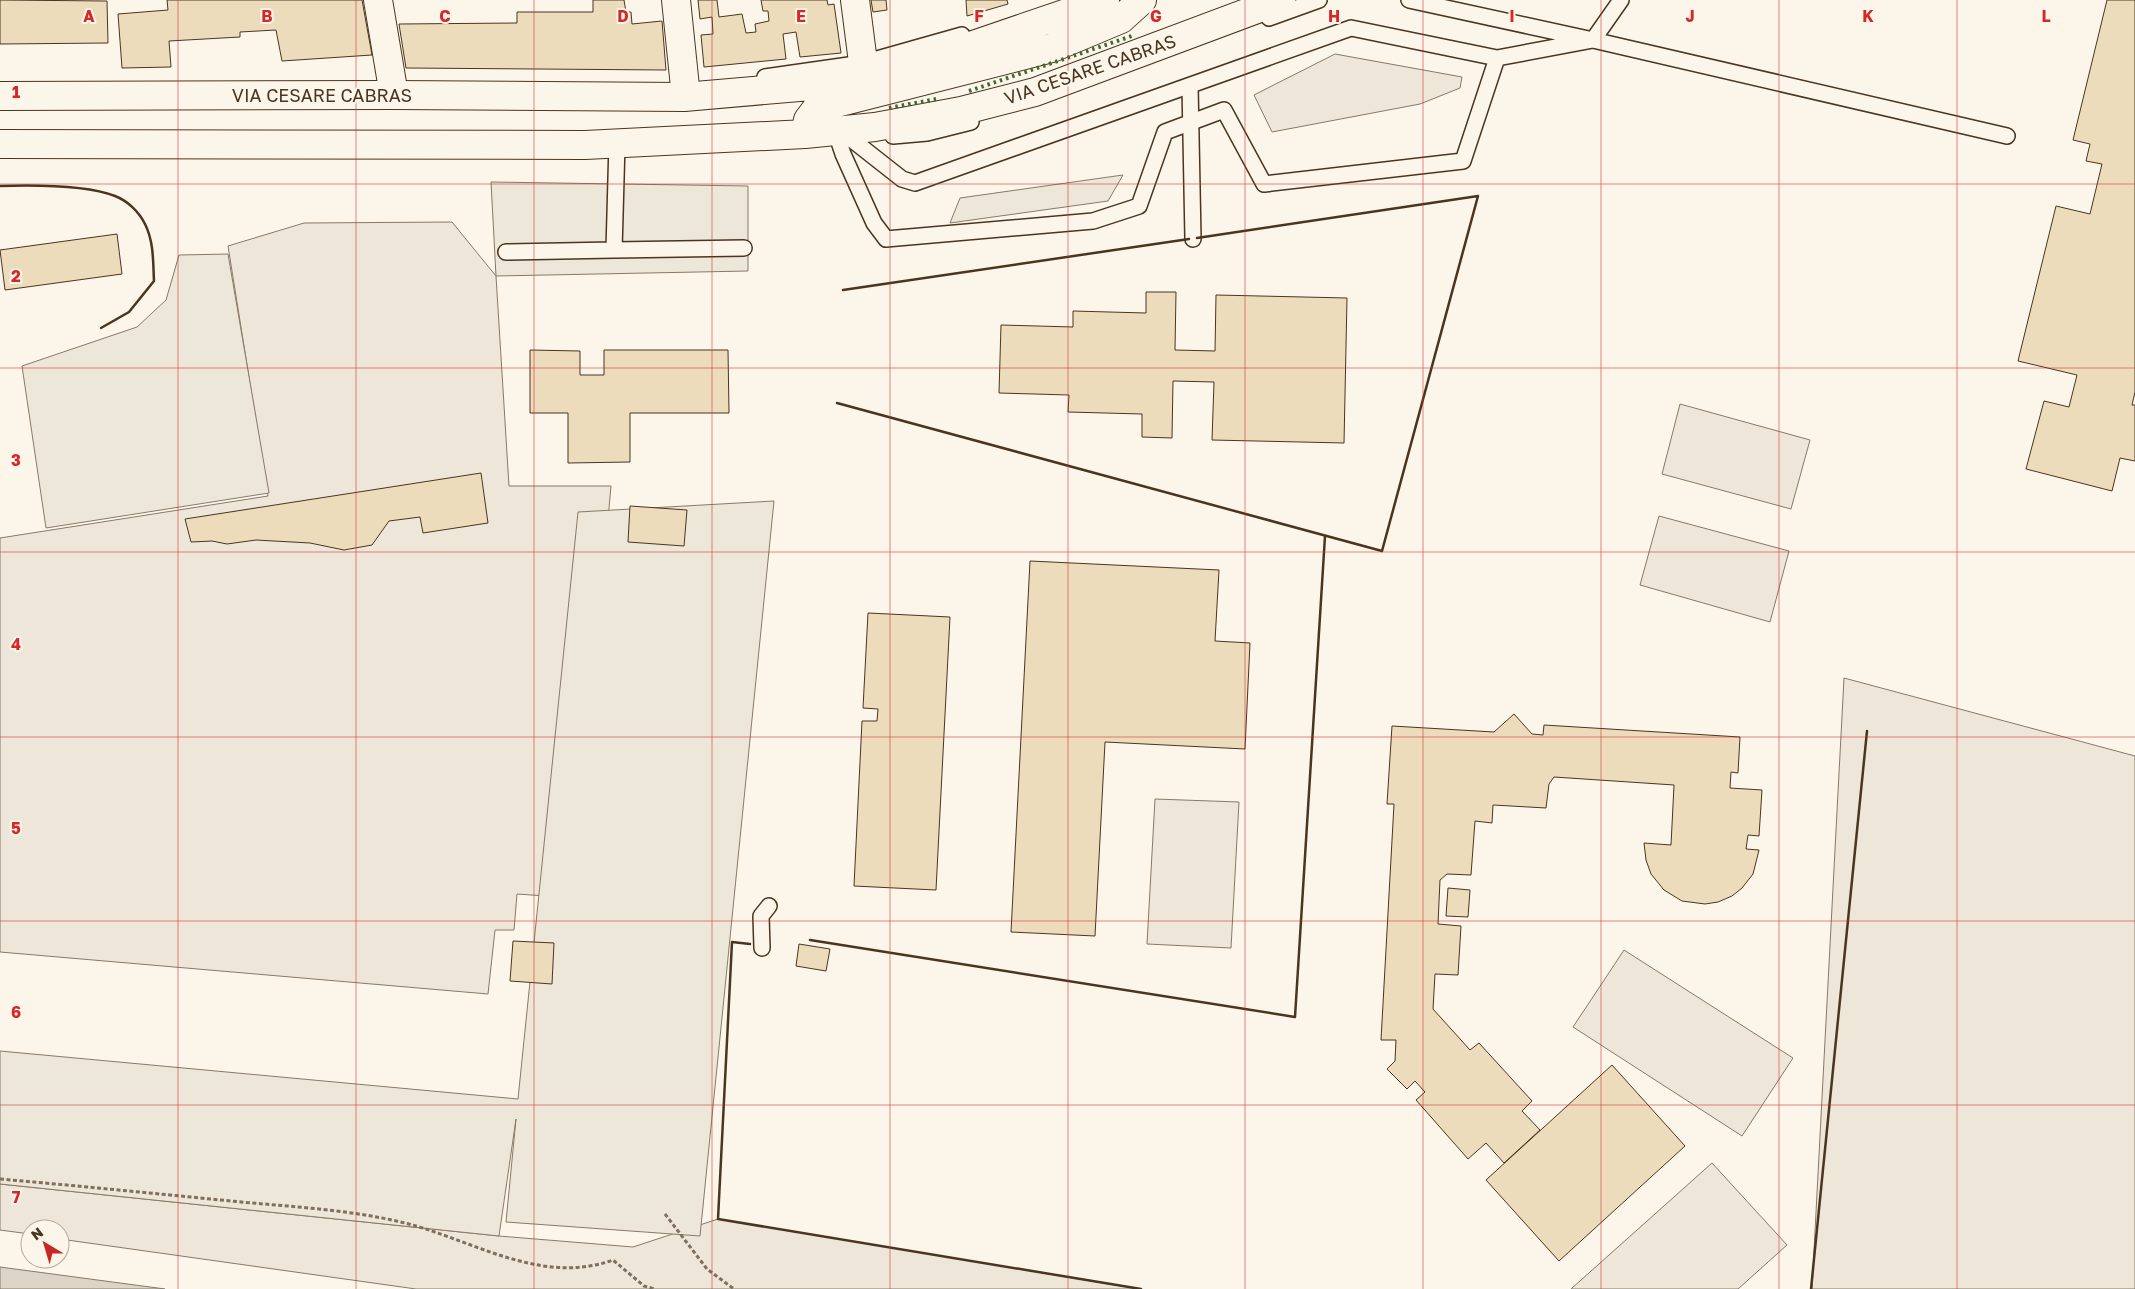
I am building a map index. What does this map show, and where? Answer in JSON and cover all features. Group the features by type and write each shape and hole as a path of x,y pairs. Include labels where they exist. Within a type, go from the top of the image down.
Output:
{"main road":[{"path":"378,0 394,94"},
{"path":"676,0 685,92"},
{"path":"855,0 864,70"},
{"name":"VIA CESARE CABRAS","path":"0,96 394,94 641,97 685,92 811,86 864,70 944,55 1105,0"},
{"name":"VIA CESARE CABRAS","path":"805,134 808,120 817,108 1052,48 1121,20 1142,0"},
{"name":"VIA CESARE CABRAS","path":"0,144 626,145 805,134 844,137 875,127 961,111 1035,92 1281,0"},
{"path":"626,145 655,135 660,124 660,110 641,97"}],"lane":[{"path":"864,70 950,39 1071,0"},
{"path":"0,156 197,153 573,152 626,145 927,132 1038,104 1319,0"},
{"path":"1409,0 1593,40 2007,136"},
{"path":"844,137 902,179 915,183 1351,28 1497,58 1593,40 1621,0"},
{"path":"844,137 862,198 874,223 886,239 1093,221 1139,206 1165,132 1224,110 1264,184 1463,161 1497,58"},
{"path":"1190,86 1193,238"},
{"path":"614,250 626,145"},
{"path":"506,252 744,248"},
{"path":"762,948 761,916 769,906"}],"path":[{"path":"0,1179 336,1211 406,1223 488,1252 548,1268 597,1265 613,1260 644,1286 654,1289"},
{"path":"665,1214 707,1270 734,1289"}],"shaded area":[{"path":"1335,54 1462,77 1460,88 1420,104 1272,132 1254,95"},
{"path":"1123,175 1108,201 950,223 960,198"},
{"path":"491,182 748,186 748,271 496,276"},
{"path":"452,222 496,276 509,486 611,486 574,898 517,894 514,930 495,930 488,994 0,952 0,538 268,496 228,246 304,223"},
{"path":"228,254 269,493 46,528 22,366 137,327 166,300 179,255"},
{"path":"1680,404 1810,440 1791,509 1662,474"},
{"path":"774,501 700,1236 506,1222 516,1119 499,1236 0,1184 0,1051 518,1099 578,512"},
{"path":"1659,516 1789,551 1770,622 1640,585"},
{"path":"1844,678 2135,756 2135,1289 1812,1289"},
{"path":"1155,799 1239,802 1231,948 1147,944"},
{"path":"1624,950 1793,1058 1742,1136 1573,1027"},
{"path":"1712,1163 1787,1245 1738,1289 1571,1289"},
{"path":"0,1184 499,1236 633,1247 718,1219 1139,1289 416,1289 70,1240 70,1219 20,1219 20,1233 0,1230"},
{"path":"0,1267 165,1289 0,1289"}],"building":[{"path":"0,0 107,1 108,43 0,44"},
{"path":"167,0 362,0 372,55 282,61 276,30 240,32 240,37 169,41 171,67 122,68 118,14 168,10"},
{"path":"593,0 624,0 626,12 631,12 632,24 662,21 666,70 406,68 399,24 517,23 517,12 593,12"},
{"path":"698,0 717,0 719,17 742,14 746,33 756,32 755,24 769,21 768,11 763,11 761,0 827,0 828,5 834,4 841,53 800,57 796,32 783,34 786,59 704,67 701,35 713,34 712,17 700,19"},
{"path":"871,0 886,0 887,10 873,12"},
{"path":"966,0 1007,0 1008,4 967,16"},
{"path":"2107,0 2135,0 2135,392 2132,405 2135,405 2135,461 2120,458 2112,491 2026,469 2044,401 2069,407 2077,375 2018,361 2056,206 2090,214 2102,164 2086,161 2090,144 2073,140"},
{"path":"117,234 122,274 5,290 0,250"},
{"path":"1146,292 1176,292 1175,350 1215,351 1216,295 1347,298 1344,443 1212,440 1214,382 1173,381 1172,438 1142,437 1142,414 1068,412 1069,395 999,393 1001,325 1073,327 1073,311 1146,313"},
{"path":"530,350 580,351 580,375 604,375 604,350 728,350 729,413 630,413 630,462 568,463 568,413 530,413"},
{"path":"481,473 488,523 423,533 420,517 389,521 372,545 344,550 310,543 256,540 227,544 212,541 191,542 185,519"},
{"path":"630,506 687,510 684,546 628,542"},
{"path":"1030,561 1219,570 1215,641 1250,643 1245,749 1105,742 1095,936 1011,932"},
{"path":"868,613 950,617 936,890 854,886 862,721 877,721 878,709 863,708"},
{"path":"1514,714 1532,734 1543,735 1544,725 1740,737 1738,773 1731,772 1730,788 1762,790 1759,836 1748,835 1746,849 1759,850 1753,874 1742,888 1732,896 1718,902 1705,904 1682,901 1664,890 1651,874 1646,860 1644,843 1671,845 1674,785 1554,777 1549,784 1546,808 1493,805 1492,823 1475,821 1471,875 1447,874 1440,880 1438,924 1461,926 1458,975 1435,974 1433,1009 1470,1050 1479,1043 1532,1101 1522,1111 1540,1130 1504,1163 1486,1143 1468,1159 1416,1100 1425,1092 1415,1081 1407,1089 1387,1069 1395,1061 1396,1040 1381,1040 1394,804 1387,804 1392,726 1494,732"},
{"path":"1448,888 1470,890 1468,917 1446,916"},
{"path":"513,941 554,943 552,984 510,981"},
{"path":"799,944 830,949 826,971 796,966"},
{"path":"1612,1065 1685,1146 1559,1261 1486,1180"}],"hedge":[{"path":"969,91 1132,36"},
{"path":"889,108 936,99"}],"wall":[{"path":"0,186 59,186 103,192 124,201 140,215 148,231 153,252 154,281 129,312 101,328"},
{"path":"837,403 1382,551 1478,196 1197,238"},
{"path":"843,290 1189,239"},
{"path":"810,940 1295,1017 1325,536"},
{"path":"1811,1289 1867,731"},
{"path":"750,944 732,942 718,1219 1141,1289"}]}
